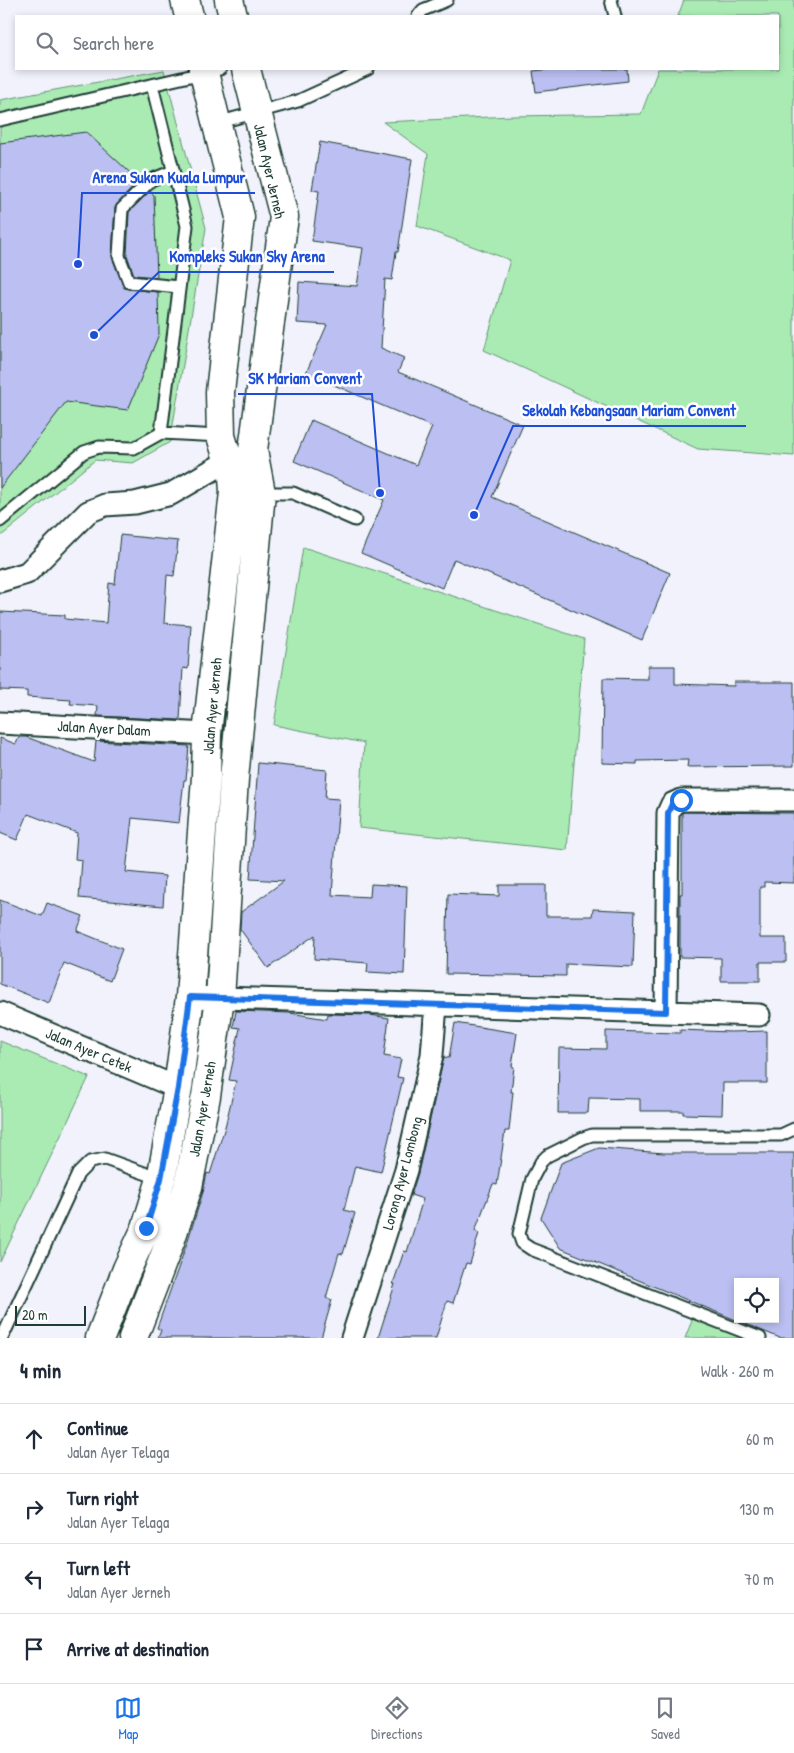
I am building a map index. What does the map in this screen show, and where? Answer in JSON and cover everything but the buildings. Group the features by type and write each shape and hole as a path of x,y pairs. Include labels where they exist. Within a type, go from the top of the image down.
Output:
{"main road":[{"path":"185,0 189,15"},
{"path":"229,0 233,15"},
{"name":"Jalan Ayer Jerneh","path":"133,1338 171,1239 188,1188 206,1096 220,998 234,779 248,492 233,476 224,448 220,392 240,217 217,123 209,70"},
{"name":"Jalan Ayer Jerneh","path":"100,1338 127,1269 146,1228 161,1179 178,1088 190,997 206,778 207,734 248,492 284,217 246,70"}],"street":[{"path":"0,581 27,573 88,512 105,505 135,503 171,494 224,448"},
{"name":"Jalan Ayer Dalam","path":"0,723 207,734"},
{"path":"666,1012 668,813 672,804 681,800 794,800"},
{"path":"190,997 759,1015"},
{"name":"Lorong Ayer Lombong","path":"352,1338 406,1170 432,1055 436,1004"},
{"name":"Jalan Ayer Cetek","path":"0,1013 178,1088"}],"lane":[{"path":"419,15 423,10 447,0"},
{"path":"611,0 615,15"},
{"path":"0,120 209,70"},
{"path":"217,123 298,101 366,70"},
{"path":"152,85 187,226 161,433"},
{"path":"173,171 151,180 122,209 118,256 129,282 179,287"},
{"path":"0,521 84,452 99,447 134,448 161,433 224,448"},
{"path":"248,492 293,493 355,520"},
{"path":"760,1338 531,1250 522,1243 519,1234 532,1179 541,1162 547,1156 583,1138 592,1136 780,1135 794,1129"},
{"path":"2,1338 78,1174 90,1162 105,1159 161,1179"}],"green space":[{"path":"684,0 794,0 794,456 698,449 484,350 510,260 417,226 428,154 383,122 512,116 641,114 658,70 779,70 779,15 678,15"},
{"path":"164,70 206,228 170,442 133,463 95,460 0,537 0,100"},
{"path":"303,547 584,639 567,850 359,828 364,743 274,725"},
{"path":"0,1041 89,1077 0,1262"},
{"path":"693,1318 742,1338 685,1338"}],"place":[{"name":"Arena Sukan Kuala Lumpur","path":"78,264"},
{"name":"Kompleks Sukan Sky Arena","path":"94,335"},
{"name":"SK Mariam Convent","path":"380,493"},
{"name":"Sekolah Kebangsaan Mariam Convent","path":"474,515"}],"route":[{"path":"146,1228 161,1179 178,1088 190,997 666,1012 668,813 672,804 681,800"}]}
